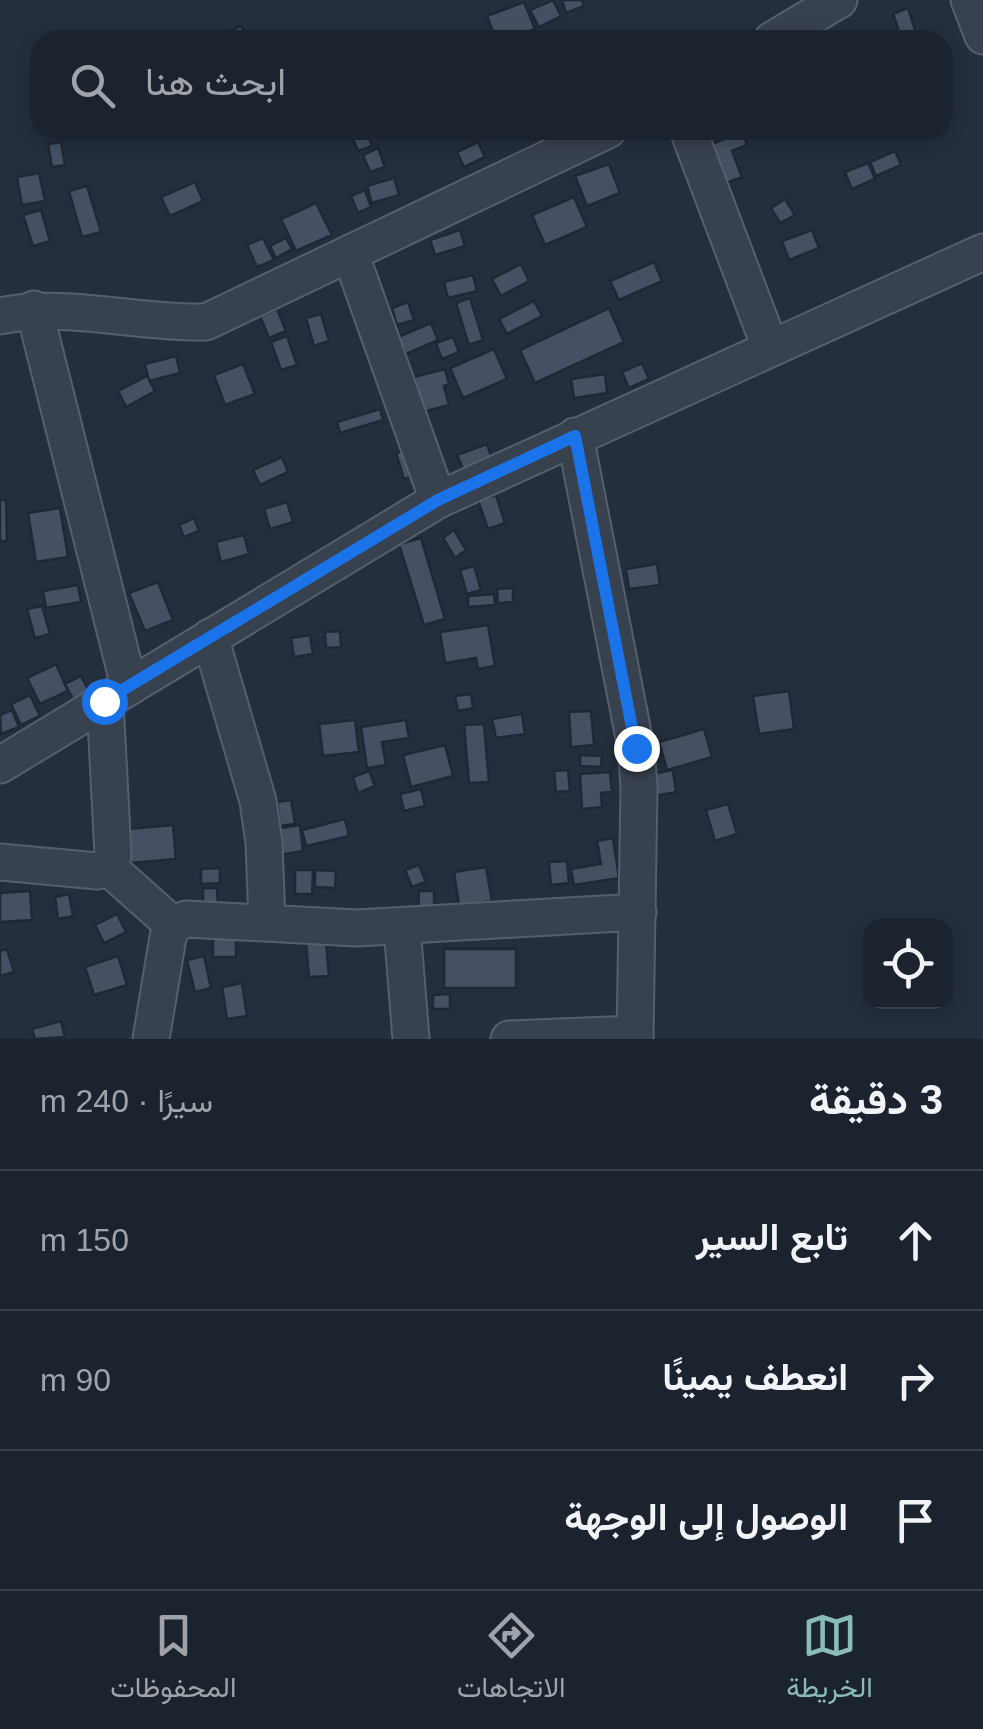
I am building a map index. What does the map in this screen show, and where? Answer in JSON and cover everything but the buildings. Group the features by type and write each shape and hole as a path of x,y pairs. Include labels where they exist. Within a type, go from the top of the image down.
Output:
{"street":[{"path":"788,30 838,0"},
{"path":"969,0 983,36"},
{"path":"109,868 117,694 17,313 206,322 587,140"},
{"path":"692,140 770,346"},
{"path":"0,765 438,500 983,252"},
{"path":"350,253 438,500"},
{"path":"509,1039 635,1036 639,786 636,748 575,436"},
{"path":"210,637 258,801 267,922"},
{"path":"0,862 96,871 109,868"},
{"path":"109,868 173,925"},
{"path":"151,1039 163,956 173,925 186,919 358,928 638,912"},
{"path":"402,927 410,1039"}],"route":[{"path":"104,701 438,500 575,436 636,748"}]}
